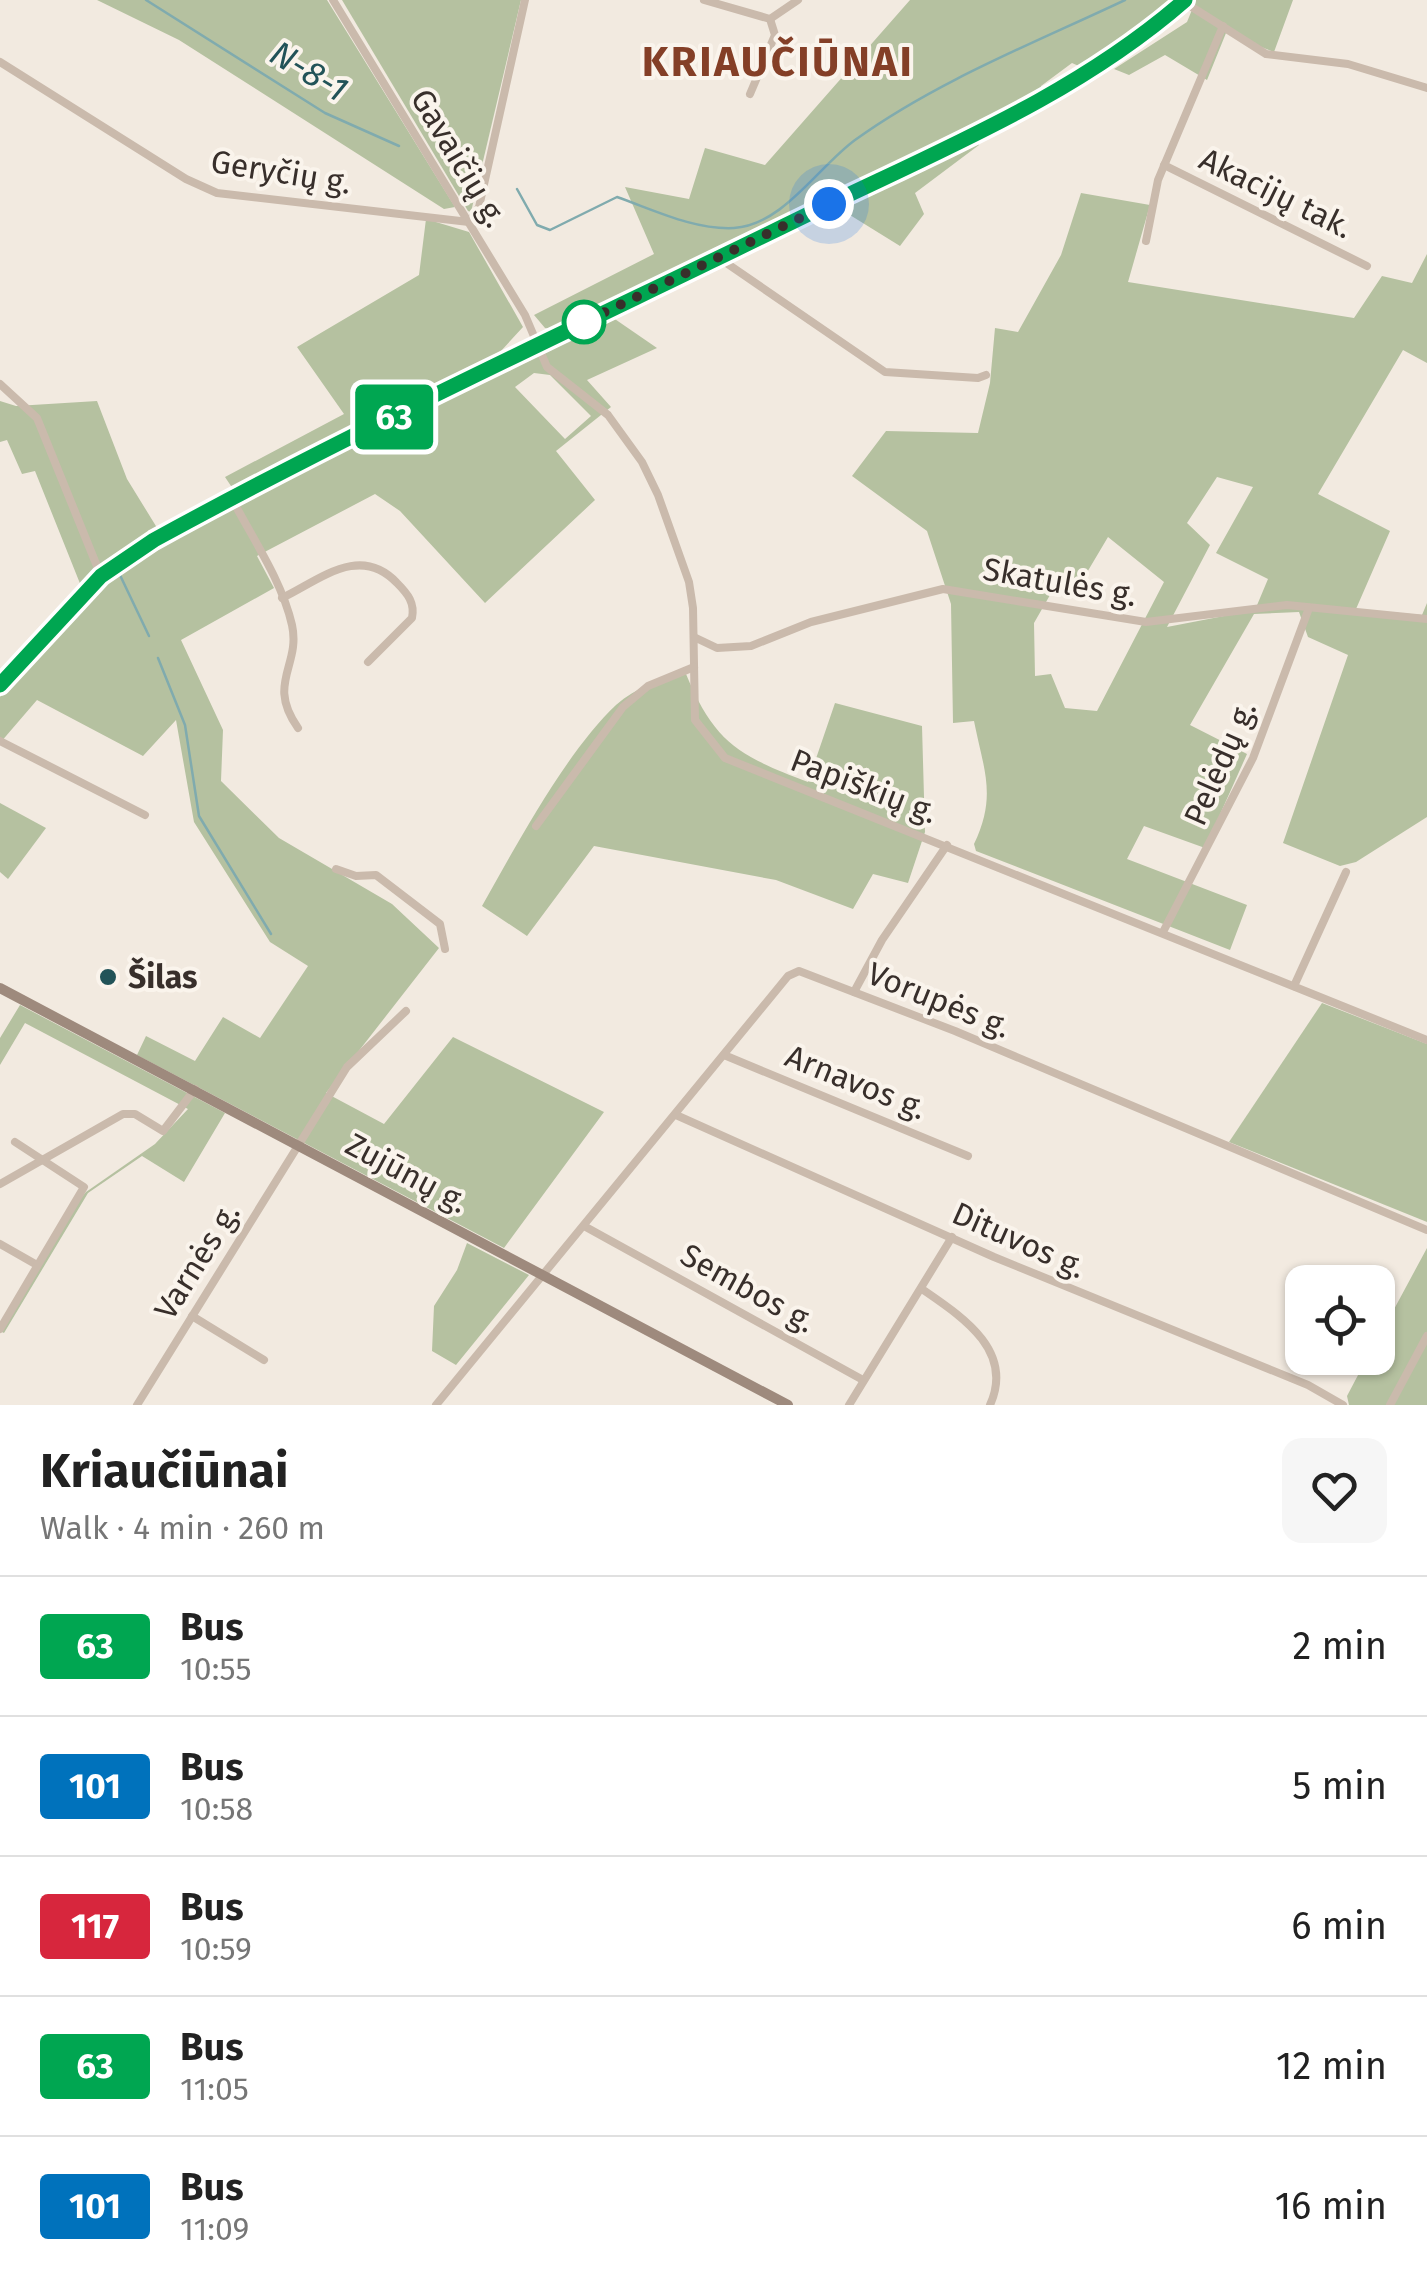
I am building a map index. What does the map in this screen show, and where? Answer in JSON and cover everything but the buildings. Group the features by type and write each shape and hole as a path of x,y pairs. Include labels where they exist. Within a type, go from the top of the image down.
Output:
{"main road":[{"path":"0,685 101,576 140,548 536,345 1053,93 1116,56 1184,1"},
{"name":"Zujūnų g.","path":"0,988 788,1405"}],"street":[{"name":"Gavaičių g.","path":"333,0 525,314 536,345"},
{"path":"468,222 478,207 525,0"},
{"path":"704,0 770,20"},
{"path":"770,20 798,0"},
{"path":"1184,1 1266,54 1348,64 1427,88"},
{"path":"750,94 775,35 770,20"},
{"path":"1146,241 1164,165 1224,26"},
{"name":"Geryčių g.","path":"0,62 196,186 217,193 468,222"},
{"name":"Akacijų tak.","path":"1164,165 1367,266"},
{"path":"719,258 885,372 978,378 986,374"},
{"name":"Papiškių g.","path":"536,345 556,377 608,415 642,462 689,582 696,638 695,720 725,758 1427,1040"},
{"path":"0,384 38,418 101,576"},
{"path":"232,499 282,598 293,629 282,692 298,728"},
{"path":"282,598 354,563 373,564 387,573 410,597 412,618 368,662"},
{"name":"Skatulės g.","path":"696,638 717,648 751,646 811,622 944,589 1146,622 1287,605 1427,619"},
{"name":"Pelėdų g.","path":"1163,932 1253,758 1310,608"},
{"path":"536,826 623,707 648,686 694,667"},
{"path":"0,740 145,815"},
{"path":"854,992 882,940 947,845"},
{"path":"336,869 384,880 440,924 445,949"},
{"path":"1294,986 1346,872"},
{"name":"Vorupės g.","path":"436,1405 792,973 808,974 854,992 1427,1230"},
{"name":"Varnės g.","path":"138,1405 347,1067 365,1045 406,1011"},
{"name":"Arnavos g.","path":"724,1055 968,1156"},
{"path":"0,1184 123,1114 135,1114 163,1131 195,1089"},
{"name":"Dituvos g.","path":"676,1115 952,1237 1308,1385 1344,1405"},
{"path":"0,1329 84,1187 15,1142"},
{"name":"Sembos g.","path":"584,1226 863,1380"},
{"path":"849,1405 952,1237"},
{"path":"0,1244 38,1265"},
{"path":"922,1289 965,1318 983,1338 996,1372 996,1391 990,1405"},
{"path":"192,1316 264,1360"},
{"path":"1390,1405 1427,1336"}],"green space":[{"path":"97,0 327,0 455,207 444,209 179,40"},
{"path":"342,0 521,0 471,212 468,211"},
{"path":"910,0 1173,0 1119,44 1081,67 1072,63 1041,86 1040,95 555,330 545,328 534,315 654,254 625,187 689,199 705,148 765,165"},
{"path":"1196,0 1293,0 1274,52 1226,33 1207,80 1165,55 1129,75 1114,69 1187,22"},
{"path":"976,138 979,145 915,193 924,214 900,246 837,207"},
{"path":"1081,193 1150,205 1128,282 1354,318 1382,276 1412,283 1427,254 1427,363 1403,350 1318,494 1390,531 1356,609 1422,615 1427,603 1427,817 1356,862 1340,866 1283,843 1348,655 1308,637 1299,612 1254,614 1190,725 1247,754 1205,848 1144,826 1127,859 1247,905 1230,950 976,851 974,844 987,797 984,769 974,721 953,723 951,604 927,531 852,476 886,431 978,433 990,383 995,328 1018,332 1061,255","holes":["1217,477 1253,487 1216,553 1268,579 1255,610 1167,627 1210,545 1187,523","1108,537 1164,582 1097,711 1065,708 1051,674 1035,676 1034,623 1054,588 1073,596"]},
{"path":"426,219 469,232 523,327 501,351 469,371 235,492 225,477 344,414 297,347 419,275"},
{"path":"609,315 657,348 587,380 611,407 556,451 595,500 485,603 400,511 375,494 257,556 274,588 181,640 223,730 221,781 279,838 392,904 439,948 326,1093 384,1124 453,1037 604,1112 504,1248 137,1055 146,1036 195,1061 223,1017 260,1038 308,966 270,942 194,822 176,720 143,756 37,700 0,743 0,697 88,596 132,560","holes":["534,373 550,375 591,416 565,439 515,387"]},
{"path":"0,401 16,406 97,401 127,479 159,531 122,553 81,586 35,471 22,474 7,440 0,442"},
{"path":"686,674 708,717 732,744 764,764 808,782 835,703 922,726 925,832 908,883 873,874 853,909 776,880 594,846 527,936 482,906 543,801 597,725 632,693"},
{"path":"0,803 46,828 8,879 0,872"},
{"path":"1322,1003 1427,1044 1427,1222 1229,1142"},
{"path":"20,1005 225,1113 184,1182 142,1156 88,1193 4,1333 0,1331 81,1198 155,1144 188,1109 25,1023 0,1065 0,1038"},
{"path":"467,1243 529,1275 456,1365 432,1351 434,1306 457,1270"},
{"path":"1427,1248 1427,1405 1349,1405 1347,1396 1358,1375 1395,1375 1395,1307"}],"waterway":[{"name":"N-8-1","path":"146,0 325,113 399,146"},
{"name":"N-8-1","path":"517,189 537,225 550,230 617,197 704,226 734,228 752,224 784,206 855,140 919,99 1125,0"},
{"path":"119,573 149,636"},
{"path":"158,658 185,725 199,816 271,934"}],"bus line":[{"name":"63","path":"0,685 101,576 154,540 536,345 997,123 1116,56 1185,0"}],"place":[{"name":"Šilas","path":"108,977"}],"district":[{"name":"KRIAUČIŪNAI","path":"778,62"}],"route":[{"path":"584,322 570,329 829,204"}]}
